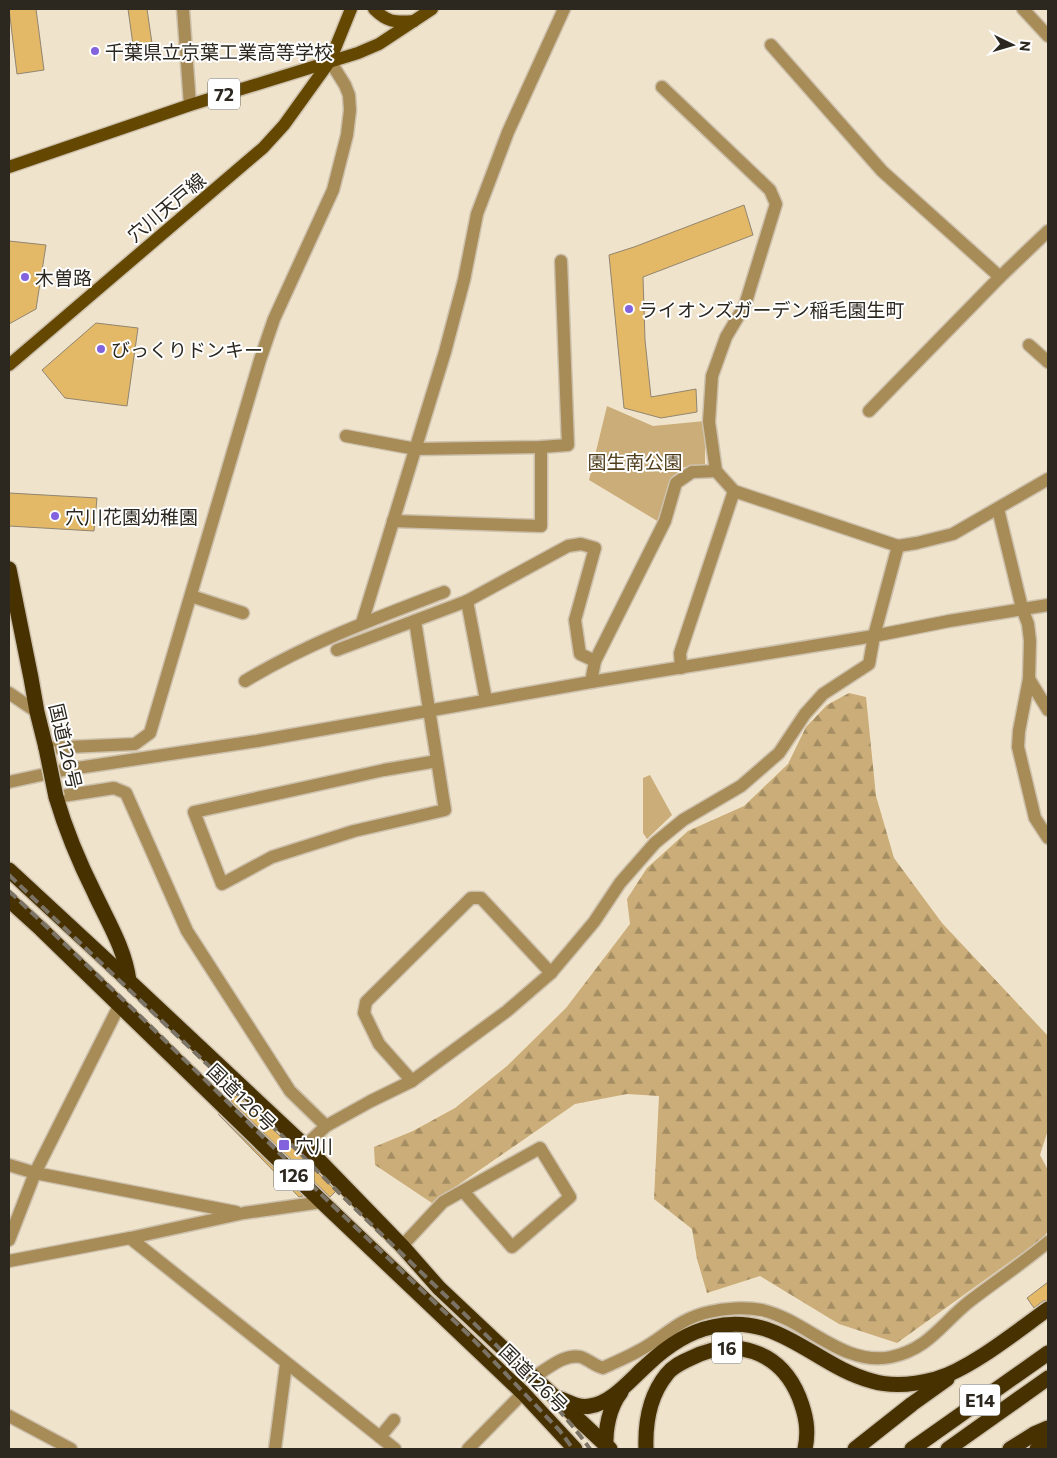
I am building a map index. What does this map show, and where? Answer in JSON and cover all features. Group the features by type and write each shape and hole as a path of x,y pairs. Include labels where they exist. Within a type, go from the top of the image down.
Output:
{"highway":[{"name":"国道126号","path":"9,569 32,678 37,712 66,832 94,894 117,938 128,967 129,980"},
{"name":"国道126号","path":"9,870 305,1146 402,1246 439,1288 607,1448"},
{"name":"国道126号","path":"9,900 523,1393 575,1449"},
{"path":"855,1449 912,1404 1048,1309"},
{"path":"554,1396 578,1406 598,1404 626,1384 670,1346 691,1334 712,1327 734,1324 756,1326 782,1334 845,1371 873,1382 892,1384 927,1380 968,1364"},
{"name":"16","path":"646,1449 647,1418 652,1400 668,1372 682,1362 712,1349 730,1347 747,1350 763,1356 777,1365 789,1377 796,1389 806,1416 805,1449"},
{"name":"E14","path":"912,1449 1048,1353"},
{"name":"E14","path":"948,1449 1048,1378"},
{"path":"607,1448 608,1422 612,1408 626,1384"},
{"path":"1010,1449 1034,1434 1048,1428"},
{"path":"1037,1449 1048,1439"}],"main road":[{"name":"穴川天戸線","path":"9,365 263,148 284,125 330,61 351,9"},
{"path":"374,9 383,18 398,22 415,21"},
{"name":"72","path":"9,167 190,105 358,53 379,44 432,9"}],"street":[{"path":"183,9 190,105"},
{"path":"362,623 445,352 464,280 477,214 508,132 564,9"},
{"path":"1023,9 1048,36"},
{"path":"771,45 882,171 1000,277"},
{"path":"46,748 135,744 150,733 260,360 274,319 333,190 348,135 349,94 330,61"},
{"path":"662,87 770,190 776,204 745,305 726,337 712,376 709,422 716,471 734,491 898,546 916,544 953,534 1048,479"},
{"path":"869,412 1048,230"},
{"path":"346,436 416,449 568,445 561,261"},
{"path":"1029,345 1048,362"},
{"path":"393,521 541,526 542,447"},
{"path":"591,682 595,661 665,521 676,483 692,472 716,471"},
{"path":"681,668 680,653 734,491"},
{"path":"998,509 1022,608 1028,624 1030,641 1029,679 1019,731 1018,747 1036,818 1048,838"},
{"path":"338,650 467,601 568,546 581,544 595,548 575,620 580,654 595,661"},
{"path":"305,1146 326,1126 412,1081 507,1012 551,973 594,922 620,883 655,843 683,820 741,786 779,753 805,714 823,694 869,664 874,636 898,546"},
{"path":"245,681 302,649 362,623 444,592"},
{"path":"191,596 242,613"},
{"path":"467,601 486,700"},
{"path":"9,782 64,770 257,741 486,700 874,636 1022,608 1048,605"},
{"path":"415,621 437,761 444,810 354,831 272,857 222,884 194,812 384,770 437,761"},
{"path":"1029,679 1048,710"},
{"path":"9,693 37,712"},
{"path":"56,797 114,788 126,793 187,931 290,1091 326,1126"},
{"path":"412,1081 379,1044 364,1012 366,1002 472,898 481,898 551,973"},
{"path":"9,1240 35,1173 120,1006"},
{"path":"402,1246 443,1202 540,1148 570,1197 512,1247 463,1191"},
{"path":"9,1165 35,1173 244,1213"},
{"path":"9,1261 130,1238 244,1213 322,1202"},
{"path":"130,1238 395,1449"},
{"path":"534,1377 559,1361 573,1356 603,1368 641,1350 682,1321 710,1312 739,1309 762,1310 783,1318 845,1351 878,1359 892,1357 910,1352 924,1344 968,1302 1048,1242"},
{"path":"275,1449 286,1364"},
{"path":"468,1449 523,1393"},
{"path":"9,1416 49,1444 71,1449"},
{"path":"380,1437 394,1420"}],"green space":[{"name":"園生南公園","path":"607,406 653,426 705,421 705,465 684,467 673,476 659,522 589,480"},
{"path":"849,693 866,697 876,796 894,858 942,923 1048,1036 1048,1130 1040,1155 1048,1170 1048,1231 1043,1238 897,1343 839,1324 760,1276 707,1293 697,1259 692,1229 654,1199 659,1096 627,1094 575,1104 432,1203 375,1165 374,1147 413,1131 455,1108 507,1066 566,1008 630,924 627,899 647,868 688,831 744,806 788,764 806,727 827,705"},
{"path":"650,775 672,815 647,839 643,833 643,778"}],"building":[{"path":"9,9 36,9 44,70 17,74"},
{"path":"128,9 147,9 154,57 135,59"},
{"name":"ライオンズガーデン稲毛園生町","path":"744,205 753,235 643,277 645,340 651,397 696,389 697,412 661,418 624,408 609,255"},
{"name":"木曽路","path":"9,241 46,245 36,309 9,324"},
{"name":"びっくりドンキー","path":"96,323 138,328 127,406 65,398 42,370"},
{"path":"9,493 97,498 94,531 9,526"},
{"path":"237,1095 336,1191 330,1197 231,1101"},
{"path":"218,1114 303,1196 299,1197"},
{"path":"1048,1282 1048,1300 1043,1301 1034,1308 1027,1298"}],"railway":[{"path":"9,875 297,1150 473,1322 546,1396 590,1449"},
{"path":"9,891 470,1336 560,1431 573,1449"}],"place":[{"name":"千葉県立京葉工業高等学校","path":"95,51"},
{"name":"木曽路","path":"25,277"},
{"name":"ライオンズガーデン稲毛園生町","path":"629,309"},
{"name":"びっくりドンキー","path":"101,349"},
{"name":"穴川花園幼稚園","path":"55,516"},
{"name":"穴川","path":"284,1145"}]}
